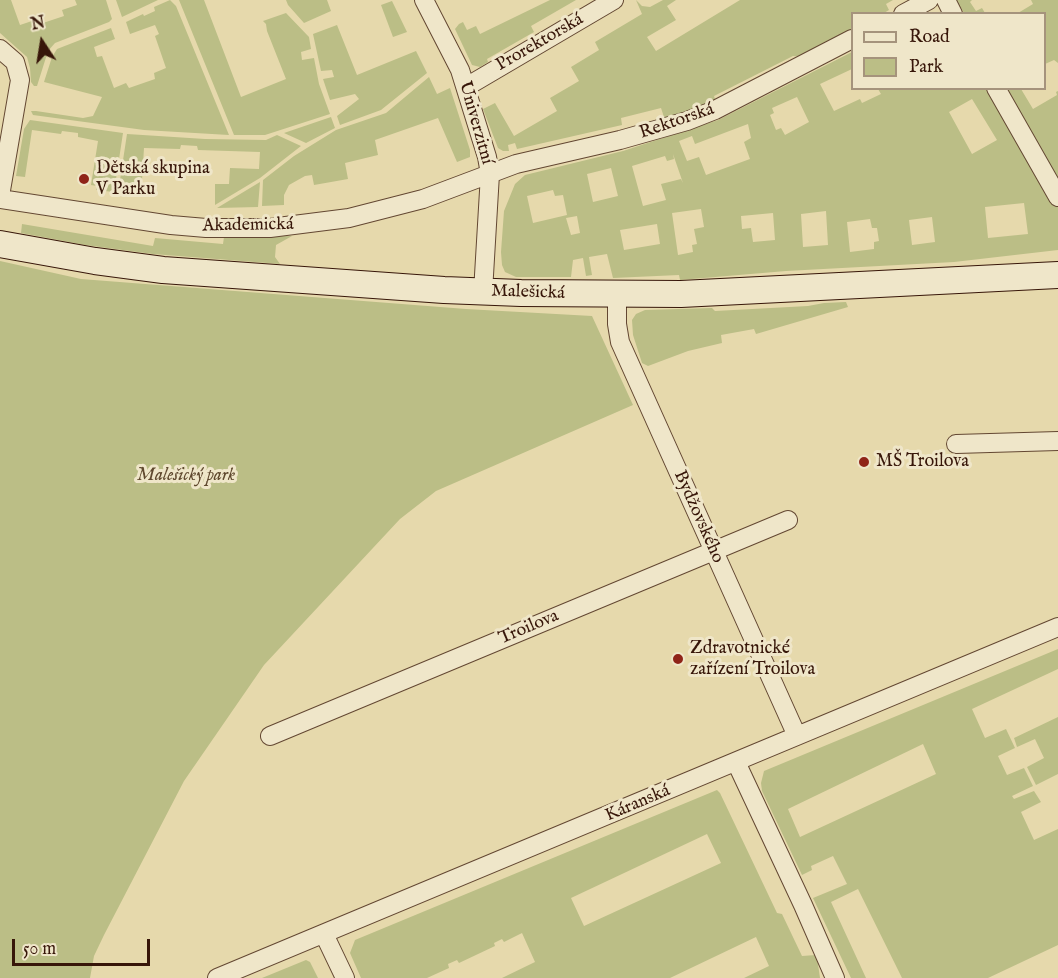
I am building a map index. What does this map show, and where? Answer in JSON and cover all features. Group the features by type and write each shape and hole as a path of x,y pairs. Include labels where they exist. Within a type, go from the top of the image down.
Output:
{"street":[{"name":"Univerzitní","path":"423,0 455,59 466,87 487,158 490,174 483,292"},
{"name":"Prorektorská","path":"466,87 614,0"},
{"path":"907,12 929,0"},
{"name":"Rektorská","path":"490,174 516,164 620,140 715,110 851,40"},
{"path":"0,50 15,62 20,74 20,86 0,197"},
{"path":"997,90 1058,197"},
{"name":"Akademická","path":"0,197 171,225 236,229 270,228 323,223 371,214 423,199 490,174"},
{"name":"Malešická","path":"0,244 95,261 163,270 483,292 617,295 812,289 1058,275"},
{"name":"Bydžovského","path":"617,295 617,324 620,342 796,736"},
{"path":"956,444 1058,441"},
{"name":"Troilova","path":"270,736 788,519"},
{"name":"Káranská","path":"217,978 1058,627"},
{"path":"735,762 835,978"},
{"path":"324,934 345,978"}],"green space":[{"path":"0,0 11,0 20,25 35,20 37,25 64,16 62,10 77,5 75,0 106,0 112,19 55,43 48,51 37,86 34,86 31,82 27,57 0,33"},
{"path":"116,0 158,0 122,17"},
{"path":"170,0 176,6 229,135 144,130 33,115 31,111 83,118 93,116 102,97 44,82 57,49 111,28 115,39 94,47 97,57 102,56 114,88 126,83 129,88 155,79 154,73 166,68 155,36 159,34 155,25 130,34 126,22 155,11 154,7"},
{"path":"179,0 204,0 241,97 286,79 263,21 286,13 309,37 311,49 301,52 302,60 314,58 319,84 330,114 265,135 234,135"},
{"path":"286,0 327,0 331,11 304,23"},
{"path":"550,0 576,0 531,26 534,32 487,59 488,62 480,67 472,65 455,29 459,24 463,22 467,30 476,26 480,34"},
{"path":"636,0 642,6 650,7 663,0 676,0 667,6 676,20 647,37 656,51 740,0 893,0 886,4 889,10 886,12 851,12 851,31 803,57 793,56 714,96 716,102 665,120 661,108 621,118 622,125 517,149 515,143 508,145 509,151 498,148 483,109 495,103 514,136 557,111 550,98 579,81 571,67 599,50 595,42 642,14"},
{"path":"956,0 972,0 970,2 976,11 982,8 984,12 963,12"},
{"path":"1031,0 1058,0 1058,63 1054,60 1046,64 1046,12 1020,12 1033,4"},
{"path":"392,1 407,32 393,37 381,5"},
{"path":"337,25 357,75 416,51 427,73 381,110 340,125 337,116 359,99 355,94 330,100 323,79 334,77 332,70 321,71 313,34"},
{"path":"851,53 851,69 820,84 834,111 860,99 862,103 881,94 879,90 992,90 1058,206 1058,250 954,262 786,271 680,280 679,275 613,278 607,254 589,257 592,275 586,276 583,258 573,260 571,277 516,277 505,272 501,252 504,211 515,184 525,175 623,151 718,120","holes":["797,97 809,122 785,135 781,128 776,130 770,115 774,113 772,108","972,99 997,140 972,154 949,112","748,124 751,138 744,142 750,159 706,175 699,157 687,161 679,141 692,136 695,144","673,154 683,183 681,179 661,184 666,200 643,206 632,166 665,156 667,161 674,159","611,168 618,196 593,202 587,174","553,190 555,196 563,195 567,215 533,223 527,196","1024,203 1028,234 988,238 985,207","701,209 704,227 694,229 697,244 692,245 693,252 678,255 672,213","826,211 828,245 803,247 801,214","773,213 775,240 753,242 751,228 742,229 741,216","577,216 580,233 571,235 566,218","932,217 935,242 912,245 909,220","870,219 872,228 877,228 879,241 874,242 874,249 850,252 847,222","657,224 660,244 624,250 620,230"]},
{"path":"429,77 437,94 450,88 470,150 470,157 457,162 438,118 375,140 378,155 345,163 348,179 314,185 312,175 305,176 289,185 284,195 284,205 262,206 263,180 294,156 336,130 386,113"},
{"path":"1007,90 1022,90 1033,109 1057,95 1058,91 1058,179"},
{"path":"331,117 335,128 306,143 284,133"},
{"path":"30,120 123,133 114,192 96,190 97,186 91,185 98,141 78,137 78,133 62,131 61,134 32,130 25,177 16,176 24,129"},
{"path":"127,134 266,140 277,135 301,146 260,178 215,205 215,184 229,184 230,168 259,169 260,152 198,150 197,146 181,145 180,149 144,148 141,196 118,193"},
{"path":"260,182 258,207 217,208"},
{"path":"22,224 153,246 155,238 223,244 224,237 292,236 276,245 275,257 280,264 153,254 85,245 21,233"},
{"name":"Malešický park","path":"0,261 81,279 466,309 592,316 633,405 436,491 400,519 264,665 184,781 104,935 94,956 90,978 0,978"},
{"path":"846,302 848,307 756,334 754,329 721,335 722,343 688,351 648,366 642,363 633,335 632,320 636,314 645,310 712,308 715,311"},
{"path":"1058,649 1058,669 972,709 985,738 1006,729 1015,748 998,756 1007,775 1024,768 1033,786 1012,796 1014,799 1034,791 1041,802 1021,812 1034,840 1058,829 1058,945 988,978 902,978 858,889 831,902 866,978 851,978 813,898 847,884 833,856 811,866 812,870 802,875 762,791 764,771","holes":["923,744 936,774 800,837 788,809"]},
{"path":"1058,717 1058,774 1036,785 1027,767 1044,758 1035,739 1017,747 1014,738"},
{"path":"717,790 777,913 782,914 802,956 816,955 820,978 744,978 769,966 756,937 670,978 502,978 535,962 522,933 504,942 502,939 494,943 495,946 459,963 457,960 448,964 449,968 427,978 361,978 350,953 355,940","holes":["707,834 721,863 584,926 571,898"]},
{"path":"306,960 310,962 318,978 262,978"}],"place":[{"name":"Dětská skupina V Parku","path":"84,179"},
{"name":"MŠ Troilova","path":"864,462"},
{"name":"Zdravotnické zařízení Troilova","path":"678,659"}]}
